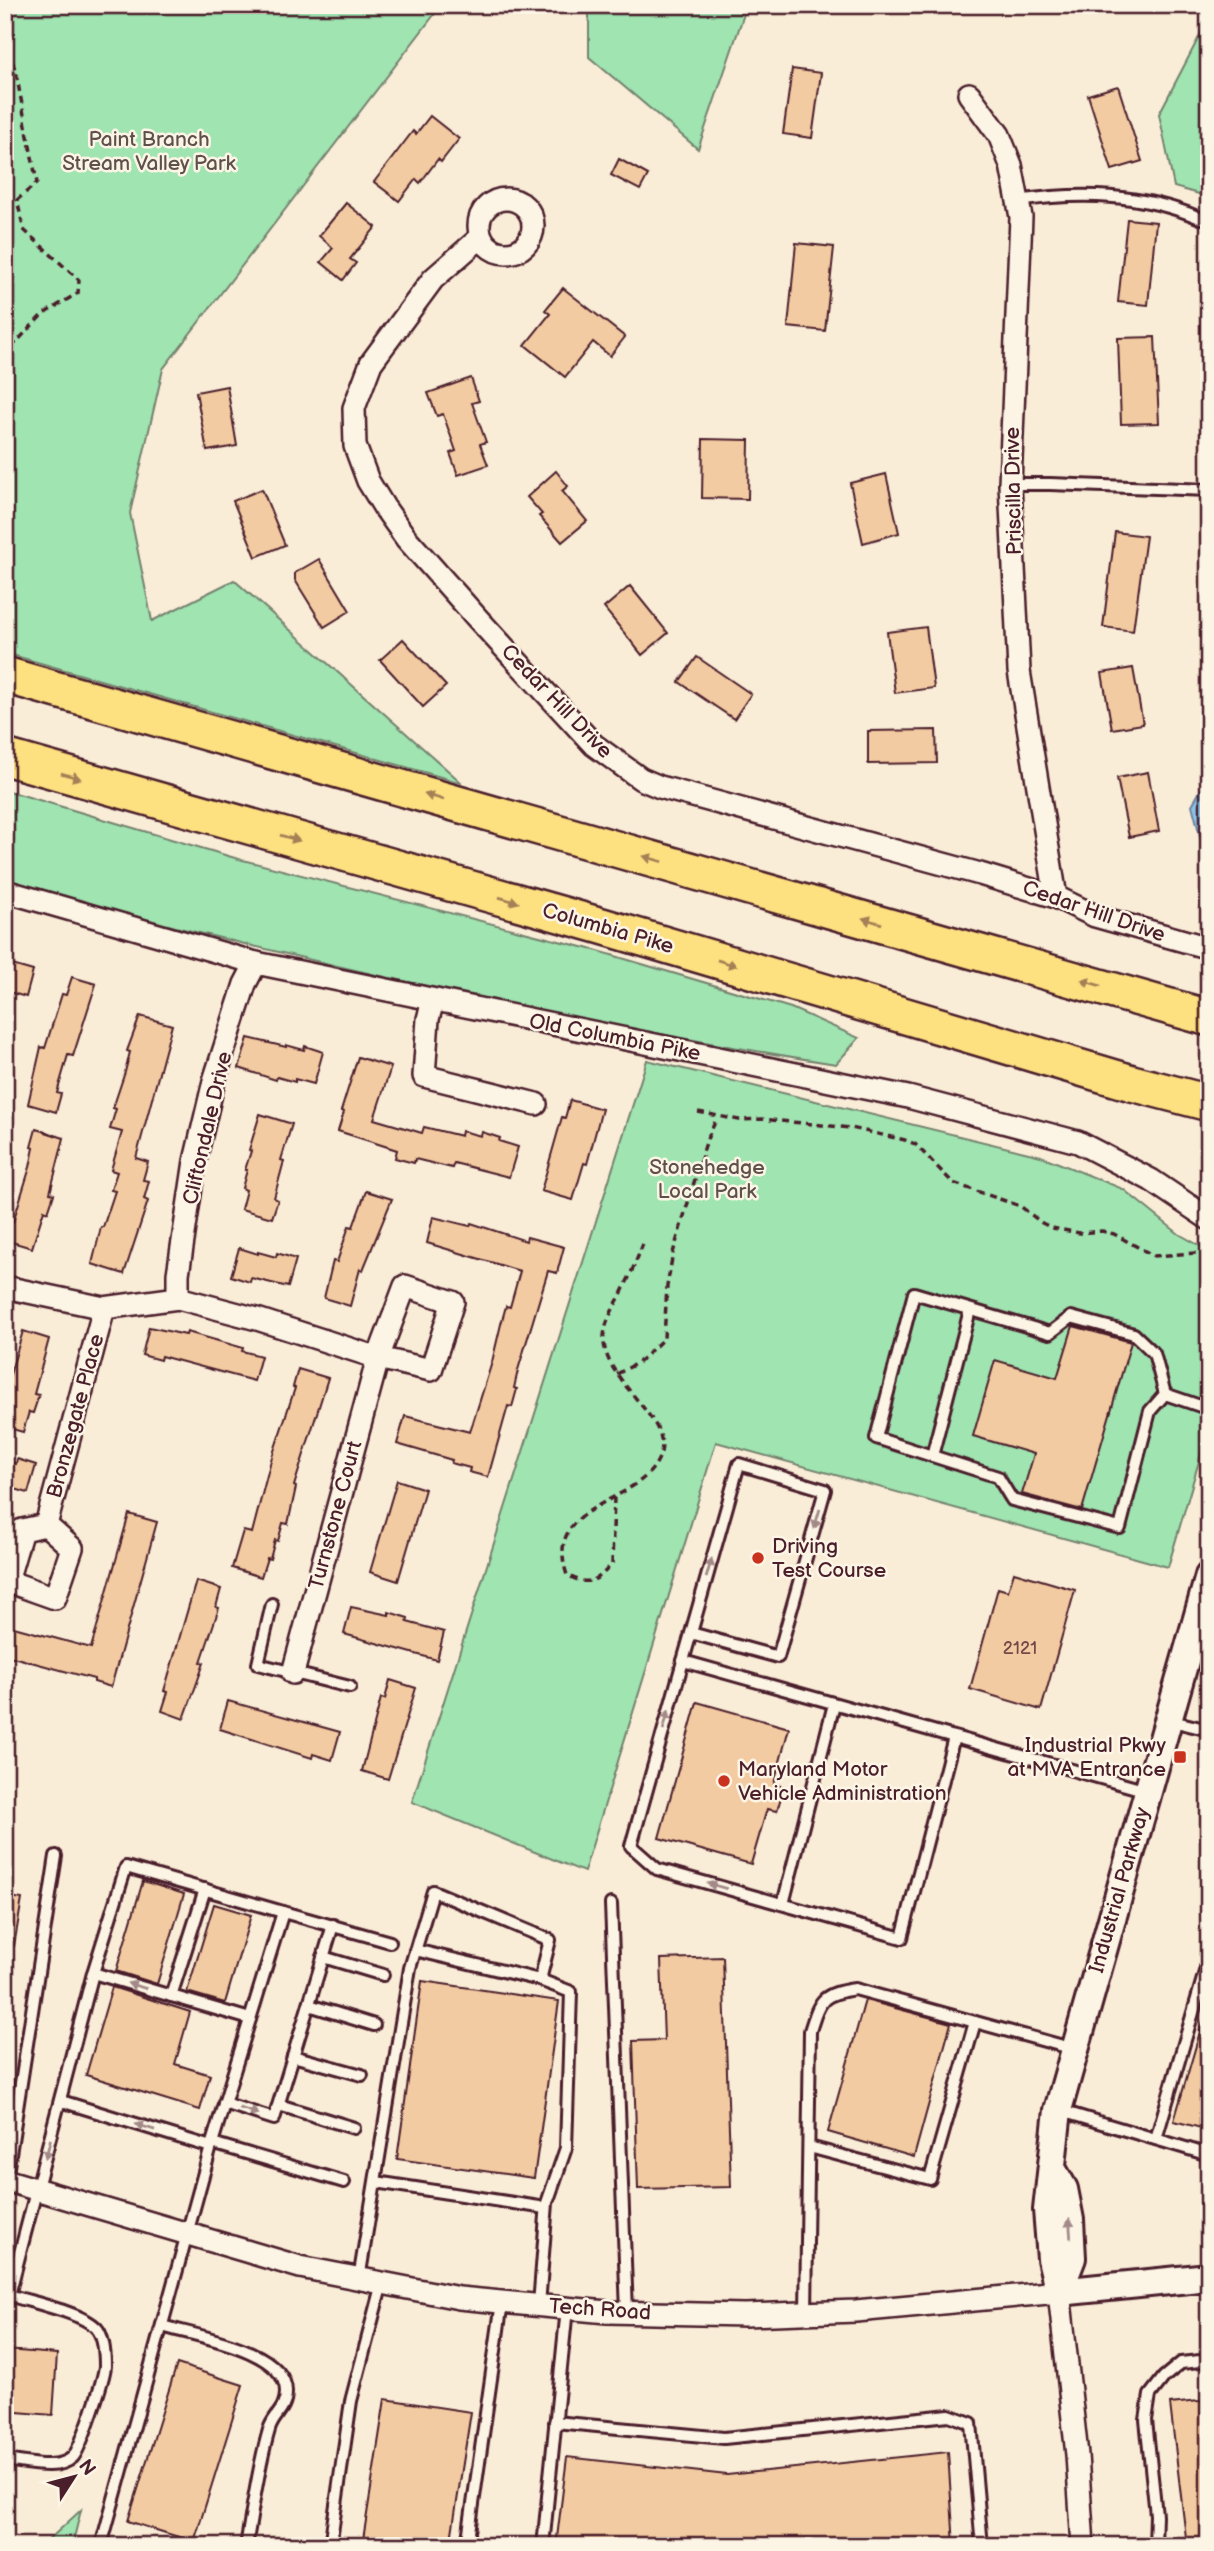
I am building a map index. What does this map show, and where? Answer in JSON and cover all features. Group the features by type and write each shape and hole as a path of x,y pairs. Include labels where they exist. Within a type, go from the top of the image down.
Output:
{"highway":[{"path":"5,675 1209,1018"},
{"name":"Columbia Pike","path":"5,757 602,926 1132,1083 1209,1103"},
{"path":"1156,1001 1209,988"}],"street":[{"name":"Priscilla Drive","path":"969,94 999,135 1011,165 1021,217 1010,484 1019,671 1056,897"},
{"name":"Cedar Hill Drive","path":"481,237 433,279 371,363 354,408 355,446 368,481 406,538 577,728 607,755 641,779 660,787 1056,897 1095,916 1209,948"},
{"name":"Old Columbia Pike","path":"5,891 256,963 908,1097 1077,1142 1151,1180 1209,1219"},
{"name":"Cliftondale Drive","path":"178,1298 178,1274 195,1161 214,1081 245,984 256,963"},
{"path":"433,1001 424,1076 536,1104"},
{"path":"5,1287 104,1308 178,1298"},
{"name":"Turnstone Court","path":"178,1298 257,1319 377,1358 293,1673"},
{"name":"Bronzegate Place","path":"46,1525 104,1308"},
{"name":"Industrial Parkway","path":"1083,2546 1077,2455 1059,2292 1072,2258 1070,2220 1064,2189 1052,2166 1058,2110 1209,1576"},
{"name":"Tech Road","path":"6,2180 300,2267 459,2298 566,2308 745,2315 856,2311 1209,2277"}],"lane":[{"path":"1017,201 1083,195 1115,197 1175,208 1200,218"},
{"path":"1010,484 1209,490"},
{"path":"914,1293 1050,1333 1072,1317 1134,1334 1154,1353 1165,1394 1150,1412 1119,1528 1012,1500 998,1477 876,1438 914,1293"},
{"path":"932,1456 970,1310"},
{"path":"1165,1394 1209,1409"},
{"path":"691,1633 778,1657 825,1490 738,1464 631,1846 657,1869 902,1938 954,1737"},
{"path":"272,1604 258,1664 350,1687"},
{"path":"683,1661 1147,1791"},
{"path":"783,1904 834,1704"},
{"path":"1168,1720 1209,1730"},
{"path":"6,2180 56,1856"},
{"path":"5,2460 58,2465 72,2458 81,2442 105,2369 104,2349 98,2330 87,2320 7,2295 38,2189 93,1973 126,1867 390,1942"},
{"path":"171,1996 205,1889"},
{"path":"359,2279 410,1968 433,1891 550,1940 540,1980"},
{"path":"611,1904 627,2312"},
{"path":"101,2546 211,2145 283,1912"},
{"path":"224,2103 274,2119 333,1926"},
{"path":"415,1950 540,1980 571,1992 566,2148 546,2208 539,2305"},
{"path":"323,1957 383,1975"},
{"path":"1156,2139 1209,1958"},
{"path":"93,1973 250,2019"},
{"path":"806,2312 810,2031 817,2007 832,1993 855,1989 1074,2049"},
{"path":"309,2005 374,2025"},
{"path":"808,2147 930,2179 975,2022"},
{"path":"293,2056 362,2075"},
{"path":"61,2101 344,2182"},
{"path":"279,2105 354,2128"},
{"path":"1058,2110 1209,2155"},
{"path":"376,2182 546,2208"},
{"path":"330,2546 351,2401 382,2283"},
{"path":"467,2546 502,2302"},
{"path":"543,2546 566,2308"},
{"path":"162,2326 258,2354 275,2366 283,2377 286,2391 283,2408 270,2427 246,2546"},
{"path":"1155,2546 1156,2515 1146,2420 1150,2395 1164,2377 1181,2363 1209,2360"},
{"path":"555,2423 724,2438 949,2414 971,2423 982,2546"}],"path":[{"path":"5,39 16,73 37,183 17,200 24,230 79,280 78,293 41,315 5,354"},
{"path":"698,1112 717,1117 851,1128 905,1140 915,1144 953,1183 1011,1202 1052,1228 1080,1233 1102,1231 1114,1234 1154,1256 1209,1252"},
{"path":"617,1374 639,1363 664,1338 667,1286 673,1253 707,1139 717,1117"},
{"path":"614,1497 612,1564 599,1579 580,1582 567,1575 561,1557 567,1534 588,1510 614,1497 624,1492 651,1470 662,1451 658,1426 617,1374 604,1344 606,1321 624,1289 643,1244"}],"green space":[{"name":"Paint Branch Stream Valley Park","path":"5,5 747,5 698,149 589,57 589,8 437,11 163,369 130,513 152,621 234,580 462,783 5,653"},
{"path":"1209,18 1209,197 1174,187 1159,114"},
{"path":"5,790 235,858 598,951 791,1008 859,1038 836,1064 677,1037 519,1006 282,953 154,921 5,879"},
{"name":"Stonehedge Local Park","path":"647,1060 1041,1156 1123,1189 1179,1234 1209,1251 1209,1427 1168,1567 716,1442 584,1872 412,1802"},
{"path":"81,2510 72,2546 42,2546"}],"water":[{"path":"1209,776 1209,853 1203,847 1192,805"}],"building":[{"path":"792,69 821,73 812,138 783,134"},
{"path":"1118,86 1142,161 1112,170 1088,95"},
{"path":"430,116 459,139 441,162 438,159 420,183 416,179 399,201 374,182 413,131 416,134"},
{"path":"619,159 648,175 640,190 611,175"},
{"path":"346,203 376,227 350,259 356,263 343,280 321,262 333,248 319,236"},
{"path":"1127,219 1156,222 1148,305 1118,302"},
{"path":"796,243 834,247 825,331 788,327"},
{"path":"563,288 625,337 610,356 593,342 565,377 525,345 550,314 545,310"},
{"path":"1155,337 1159,423 1121,424 1118,338"},
{"path":"471,378 479,401 472,403 486,442 480,444 488,465 458,475 450,453 456,451 443,414 437,416 428,393"},
{"path":"227,386 237,446 207,451 196,392"},
{"path":"703,439 749,440 748,499 702,498"},
{"path":"556,471 568,486 562,491 587,521 562,542 539,516 542,514 527,497"},
{"path":"886,474 899,533 863,543 850,483"},
{"path":"262,489 285,545 256,557 233,501"},
{"path":"1115,532 1146,536 1133,631 1103,627"},
{"path":"319,559 350,611 324,627 295,580 295,573"},
{"path":"630,586 668,633 642,655 604,608"},
{"path":"926,627 934,688 895,693 887,632"},
{"path":"403,639 446,686 423,707 380,660"},
{"path":"697,657 751,694 734,719 679,682"},
{"path":"1133,668 1143,724 1112,729 1102,673"},
{"path":"936,730 937,763 868,764 868,731"},
{"path":"1148,772 1159,831 1129,837 1117,778"},
{"path":"5,963 33,971 26,997 5,991"},
{"path":"72,977 96,984 73,1056 68,1055 57,1093 61,1094 56,1112 28,1104 41,1047 45,1048 62,994 66,995"},
{"path":"140,1016 172,1025 136,1158 148,1162 143,1180 149,1181 144,1199 148,1201 124,1274 92,1264 101,1227 115,1191 111,1190 117,1172 111,1170 122,1132 110,1129 116,1109 113,1108 130,1052 127,1051"},
{"path":"248,1038 304,1050 305,1046 323,1052 314,1084 277,1077 276,1080 239,1068"},
{"path":"358,1057 391,1067 374,1119 422,1133 424,1127 461,1136 462,1131 481,1136 482,1132 500,1138 499,1141 518,1147 509,1177 454,1163 452,1168 415,1159 414,1163 395,1158 397,1150 338,1131 344,1112 341,1111"},
{"path":"570,1100 602,1109 587,1164 584,1163 573,1200 541,1191 562,1117 565,1118"},
{"path":"260,1114 292,1124 281,1160 284,1161 274,1198 278,1200 272,1218 241,1209 246,1190 242,1188 251,1151 249,1150"},
{"path":"36,1129 64,1138 50,1193 54,1194 48,1212 44,1210 32,1248 5,1240 5,1236 10,1221 13,1222 30,1167 34,1148 31,1147"},
{"path":"366,1191 392,1199 363,1270 360,1269 350,1306 324,1298 333,1261 337,1262 349,1226 353,1227"},
{"path":"433,1217 470,1226 471,1223 526,1241 527,1237 564,1247 557,1273 548,1271 518,1370 512,1407 508,1406 488,1477 469,1472 470,1468 451,1463 452,1460 397,1444 405,1416 470,1432 506,1306 510,1307 520,1271 427,1243"},
{"path":"239,1248 276,1257 277,1253 296,1259 288,1287 251,1278 250,1282 231,1276"},
{"path":"1073,1326 1131,1342 1082,1510 1022,1494 1034,1454 973,1436 995,1360 1057,1378"},
{"path":"149,1327 186,1335 187,1332 261,1356 254,1381 161,1356 160,1360 142,1355"},
{"path":"23,1331 49,1339 34,1394 39,1395 33,1413 29,1412 23,1432 5,1427 5,1391"},
{"path":"298,1369 328,1378 294,1486 296,1487 288,1524 283,1523 278,1541 275,1540 261,1577 232,1568 243,1531 252,1533 271,1460 295,1388 293,1387"},
{"path":"17,1459 36,1465 28,1493 5,1486 5,1460 16,1464"},
{"path":"397,1480 425,1489 398,1581 370,1572"},
{"path":"129,1514 157,1522 111,1687 94,1682 94,1679 5,1655 5,1628 9,1629 10,1626 91,1648"},
{"path":"1014,1572 1075,1590 1041,1710 970,1689 998,1588 1008,1591"},
{"path":"196,1581 221,1589 216,1607 219,1608 201,1662 204,1663 184,1719 162,1711 168,1692 164,1691"},
{"path":"351,1607 389,1615 389,1612 408,1618 407,1622 444,1632 437,1660 344,1634"},
{"path":"390,1680 416,1688 388,1779 362,1771 381,1698 385,1699"},
{"path":"228,1701 340,1732 332,1760 313,1754 312,1758 220,1729"},
{"path":"697,1702 789,1728 774,1784 784,1787 777,1811 767,1809 751,1864 659,1838"},
{"path":"143,1881 184,1894 157,1984 116,1971"},
{"path":"5,1896 22,1899 14,1946 5,1945"},
{"path":"214,1904 251,1915 225,2003 187,1992"},
{"path":"723,1957 731,2187 638,2189 633,2041 664,2040 661,1959"},
{"path":"422,1981 559,2001 534,2178 397,2159"},
{"path":"112,1987 190,2012 175,2064 210,2075 200,2110 86,2075"},
{"path":"865,2000 951,2023 914,2157 828,2132"},
{"path":"1204,2018 1209,2019 1209,2130 1174,2121"},
{"path":"5,2350 57,2354 53,2415 5,2411"},
{"path":"177,2364 243,2385 194,2542 128,2521"},
{"path":"385,2399 471,2412 450,2546 362,2546"},
{"path":"1209,2400 1209,2546 1187,2546 1170,2404"},
{"path":"948,2452 954,2546 556,2546 567,2457 727,2475"}],"place":[{"name":"Driving Test Course","path":"758,1558"},
{"name":"Industrial Pkwy at MVA Entrance","path":"1180,1757"},
{"name":"Maryland Motor Vehicle Administration","path":"724,1781"}]}
